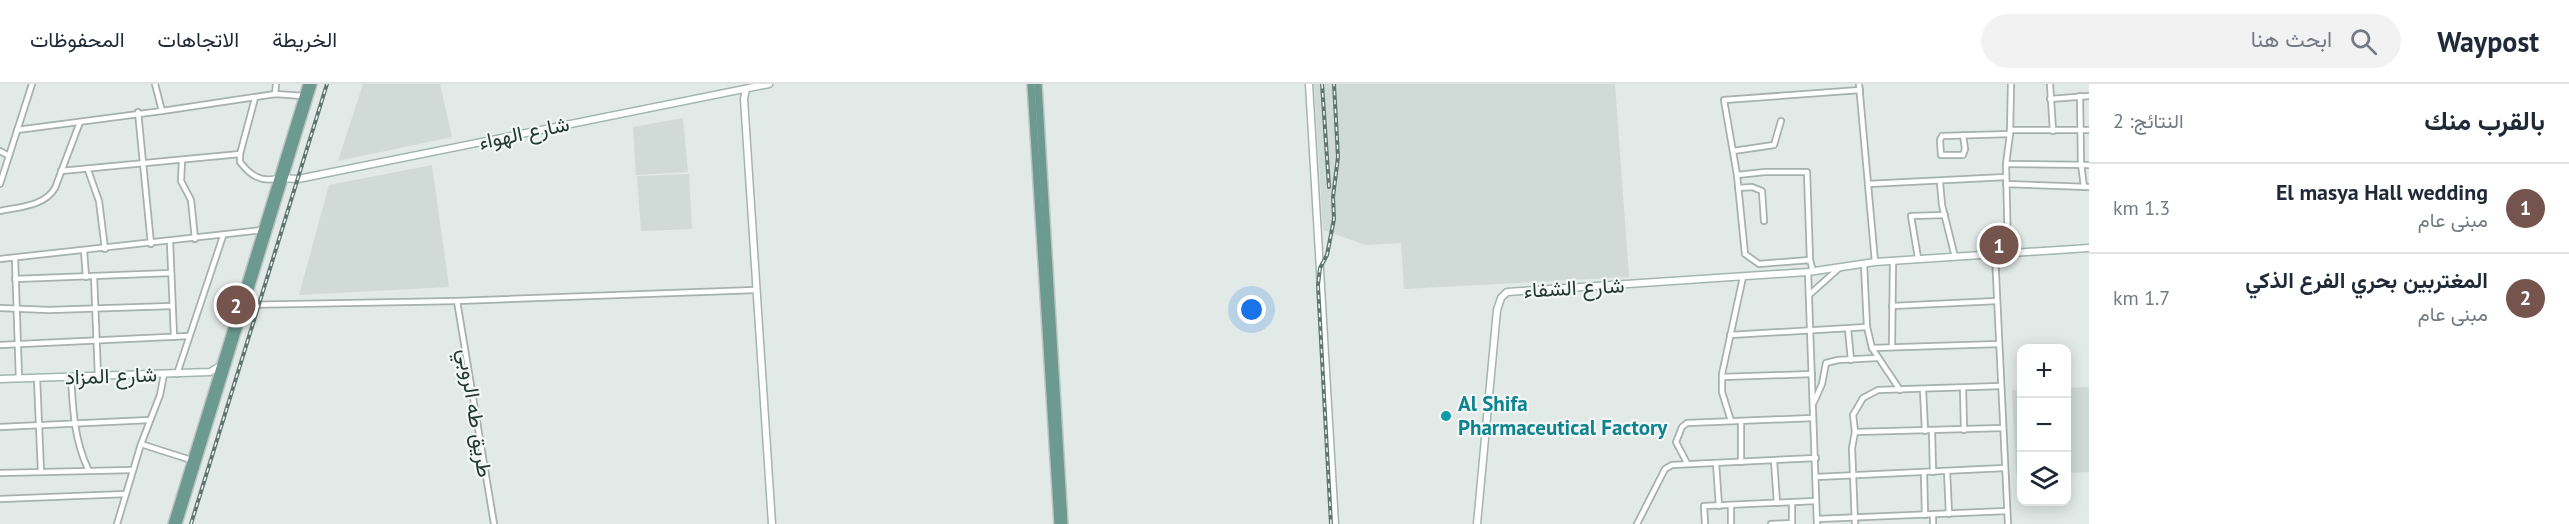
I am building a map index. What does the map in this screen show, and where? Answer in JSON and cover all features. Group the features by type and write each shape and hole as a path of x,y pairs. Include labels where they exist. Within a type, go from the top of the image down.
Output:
{"main road":[{"path":"306,97 307,84"},
{"path":"172,524 191,460 245,305 306,97 313,84"},
{"path":"1031,84 1058,524"},
{"path":"1038,84 1064,524"},
{"path":"178,524 220,366 262,230 281,178"}],"street":[{"path":"0,184 32,84"},
{"path":"155,84 162,111"},
{"path":"275,94 276,84"},
{"name":"شارع الهواء","path":"281,178 298,178 769,84"},
{"path":"1309,84 1335,524"},
{"path":"1840,84 1840,92"},
{"path":"1859,84 1875,262"},
{"path":"2008,253 2006,164 2010,132 2011,84"},
{"path":"2050,84 2053,130"},
{"path":"746,88 744,99 772,524"},
{"path":"1810,260 1766,265 1748,258 1744,248 1737,176 1724,100 1860,90"},
{"path":"17,130 275,94 306,97"},
{"path":"2006,184 2087,187 2081,165 2080,96"},
{"path":"2050,99 2089,96"},
{"path":"255,98 240,154 240,162 253,176 265,180 281,178"},
{"path":"138,112 151,244"},
{"path":"1732,151 1774,145 1780,121"},
{"path":"0,211 49,198 80,122"},
{"path":"1963,135 1965,149 1963,155 1941,155 1942,136 2053,130 2089,130"},
{"path":"0,151 9,156"},
{"path":"61,171 240,154"},
{"path":"182,160 181,182 191,200 195,239"},
{"path":"2006,164 2089,165"},
{"path":"88,170 99,201 105,249"},
{"path":"1737,176 1765,172 1807,172 1817,521 1855,517 2007,511"},
{"path":"1868,184 1940,183 2006,177"},
{"path":"1940,183 1955,257"},
{"path":"1738,188 1752,187 1762,192 1764,221"},
{"path":"1918,258 1911,216 1945,215"},
{"path":"0,260 262,230"},
{"path":"177,374 223,236"},
{"path":"170,242 174,337"},
{"name":"شارع الشفاء","path":"1477,524 1497,310 1503,294 1531,290 1811,272 1918,258 2089,248"},
{"path":"84,251 86,277"},
{"path":"1995,254 2008,524"},
{"path":"15,258 19,379"},
{"path":"1892,347 1893,261"},
{"path":"1864,264 1867,327 1872,348 1900,390"},
{"path":"1809,295 1840,267"},
{"path":"15,279 171,273"},
{"path":"94,276 98,376"},
{"path":"1731,421 1722,392 1722,377 1743,277"},
{"path":"245,305 457,302 756,290"},
{"path":"1892,306 1997,301"},
{"name":"طريق طه الروبي","path":"457,302 494,524"},
{"path":"0,308 49,310 172,306"},
{"path":"1730,335 1867,327"},
{"path":"1848,329 1851,360"},
{"path":"0,345 189,336"},
{"path":"1872,348 1999,344"},
{"path":"1813,405 1822,384 1826,363 1877,358"},
{"name":"شارع المزاد","path":"0,379 211,372 220,366"},
{"path":"117,524 141,444 160,394 164,374"},
{"path":"1722,377 1812,374"},
{"path":"71,377 73,424 78,446 88,469"},
{"path":"37,378 41,472"},
{"path":"1855,524 1852,476 1852,448 1855,432 1853,415 1863,398 1878,390 2001,386"},
{"path":"1963,388 1964,430"},
{"path":"1923,390 1925,430"},
{"path":"1687,463 1676,444 1684,424 1814,418"},
{"path":"0,427 150,420"},
{"path":"1741,421 1741,462"},
{"path":"1855,432 2003,428"},
{"path":"1932,431 1933,472"},
{"path":"141,444 191,460"},
{"path":"1637,524 1665,469 1672,465 1815,458"},
{"path":"1774,461 1777,503"},
{"path":"1716,463 1719,506"},
{"path":"1816,477 2005,468"},
{"path":"0,473 88,469 133,470"},
{"path":"1947,471 1948,514"},
{"path":"1924,472 1925,515"},
{"path":"0,499 126,494"},
{"path":"1705,524 1704,506 1816,501"},
{"path":"1771,524 1792,523 1792,502"},
{"path":"1731,505 1731,524"},
{"path":"1933,515 1933,524"}],"shaded area":[{"path":"363,84 440,84 452,137 338,161"},
{"path":"1314,84 1615,84 1629,277 1404,289 1401,243 1366,245 1323,230"},
{"path":"683,118 688,172 636,175 633,127"},
{"path":"432,165 449,287 299,295 329,185"},
{"path":"689,174 692,229 641,231 637,176"},
{"path":"2089,387 2089,472 2071,473 2071,388"},
{"path":"2012,390 2017,390 2016,474"}],"railway":[{"path":"191,524 327,84"},
{"path":"1322,84 1329,187"},
{"path":"1331,524 1318,285 1320,268 1327,255 1334,219 1333,197 1338,157 1334,84"}],"place":[{"name":"El masya Hall wedding","path":"1999,245"},
{"name":"المغتربين بحري الفرع الذكي","path":"236,305"},
{"name":"Al Shifa Pharmaceutical Factory","path":"1446,416"}]}
